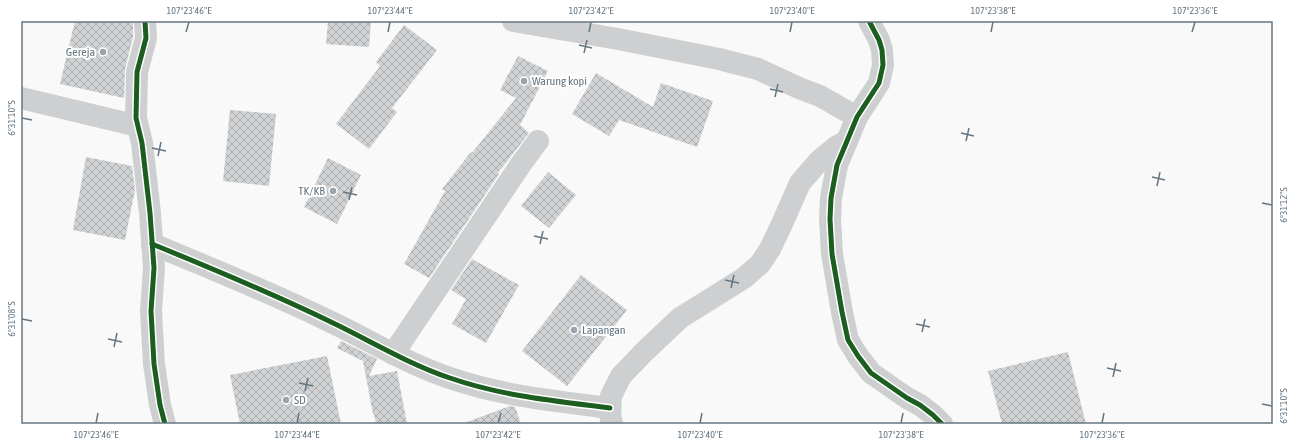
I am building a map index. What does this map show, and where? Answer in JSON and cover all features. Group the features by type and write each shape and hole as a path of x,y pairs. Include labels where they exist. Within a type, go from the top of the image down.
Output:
{"street":[{"path":"145,21 146,38 137,72 136,118 142,142 154,268 151,312 154,364 160,405 166,424"},
{"path":"513,21 618,39 719,59 758,69 820,96 857,117"},
{"path":"869,21 879,40 882,50 883,65 879,83 857,117 837,165 831,198 830,219 832,254 842,312 848,340 871,373 891,388 925,408 942,424"},
{"path":"21,98 138,126"},
{"path":"152,244 250,285 330,321 393,354 449,378 510,395 611,416 611,396 622,376 644,352 680,318 744,278 760,264 770,249 800,182 819,161 847,140"},
{"path":"393,354 538,141"}],"building":[{"name":"Gereja","path":"75,21 133,21 133,37 125,69 124,98 60,84"},
{"path":"328,21 371,21 369,47 326,44"},
{"path":"404,25 437,50 392,108 397,112 369,149 336,124 380,66 376,62"},
{"path":"518,56 548,71 520,125 529,133 498,173 499,174 429,278 404,264 445,191 442,189 516,98 500,90"},
{"path":"596,73 653,107 661,83 713,101 697,147 619,120 609,136 572,114"},
{"path":"230,110 276,114 269,186 223,181"},
{"path":"86,157 132,166 135,190 125,240 73,230"},
{"name":"TK/KB","path":"328,158 361,175 337,224 304,207"},
{"path":"548,172 576,195 549,228 521,206"},
{"path":"472,259 519,285 486,343 452,324 466,299 451,290"},
{"name":"Lapangan","path":"581,275 627,310 567,386 522,351"},
{"path":"341,341 377,359 369,376 397,371 407,424 376,424 363,361 337,348"},
{"path":"1068,352 1086,424 1002,424 988,371"},
{"name":"SD","path":"327,356 341,424 240,424 230,375"},
{"path":"510,406 515,407 521,424 467,424 467,422"}],"cycle path":[{"path":"145,21 146,38 137,72 136,118 142,143 150,213 154,268 151,311 154,364 160,405 165,424"},
{"path":"869,21 879,40 882,50 883,65 879,83 857,117 837,165 831,198 830,219 832,254 842,312 848,340 871,373 907,398 920,405 942,424"},
{"path":"152,244 285,301 344,328 404,359 450,378 509,394 610,408"}],"place":[{"name":"Gereja","path":"103,52"},
{"name":"Warung kopi","path":"524,81"},
{"name":"TK/KB","path":"333,191"},
{"name":"Lapangan","path":"574,330"},
{"name":"SD","path":"286,400"}]}
